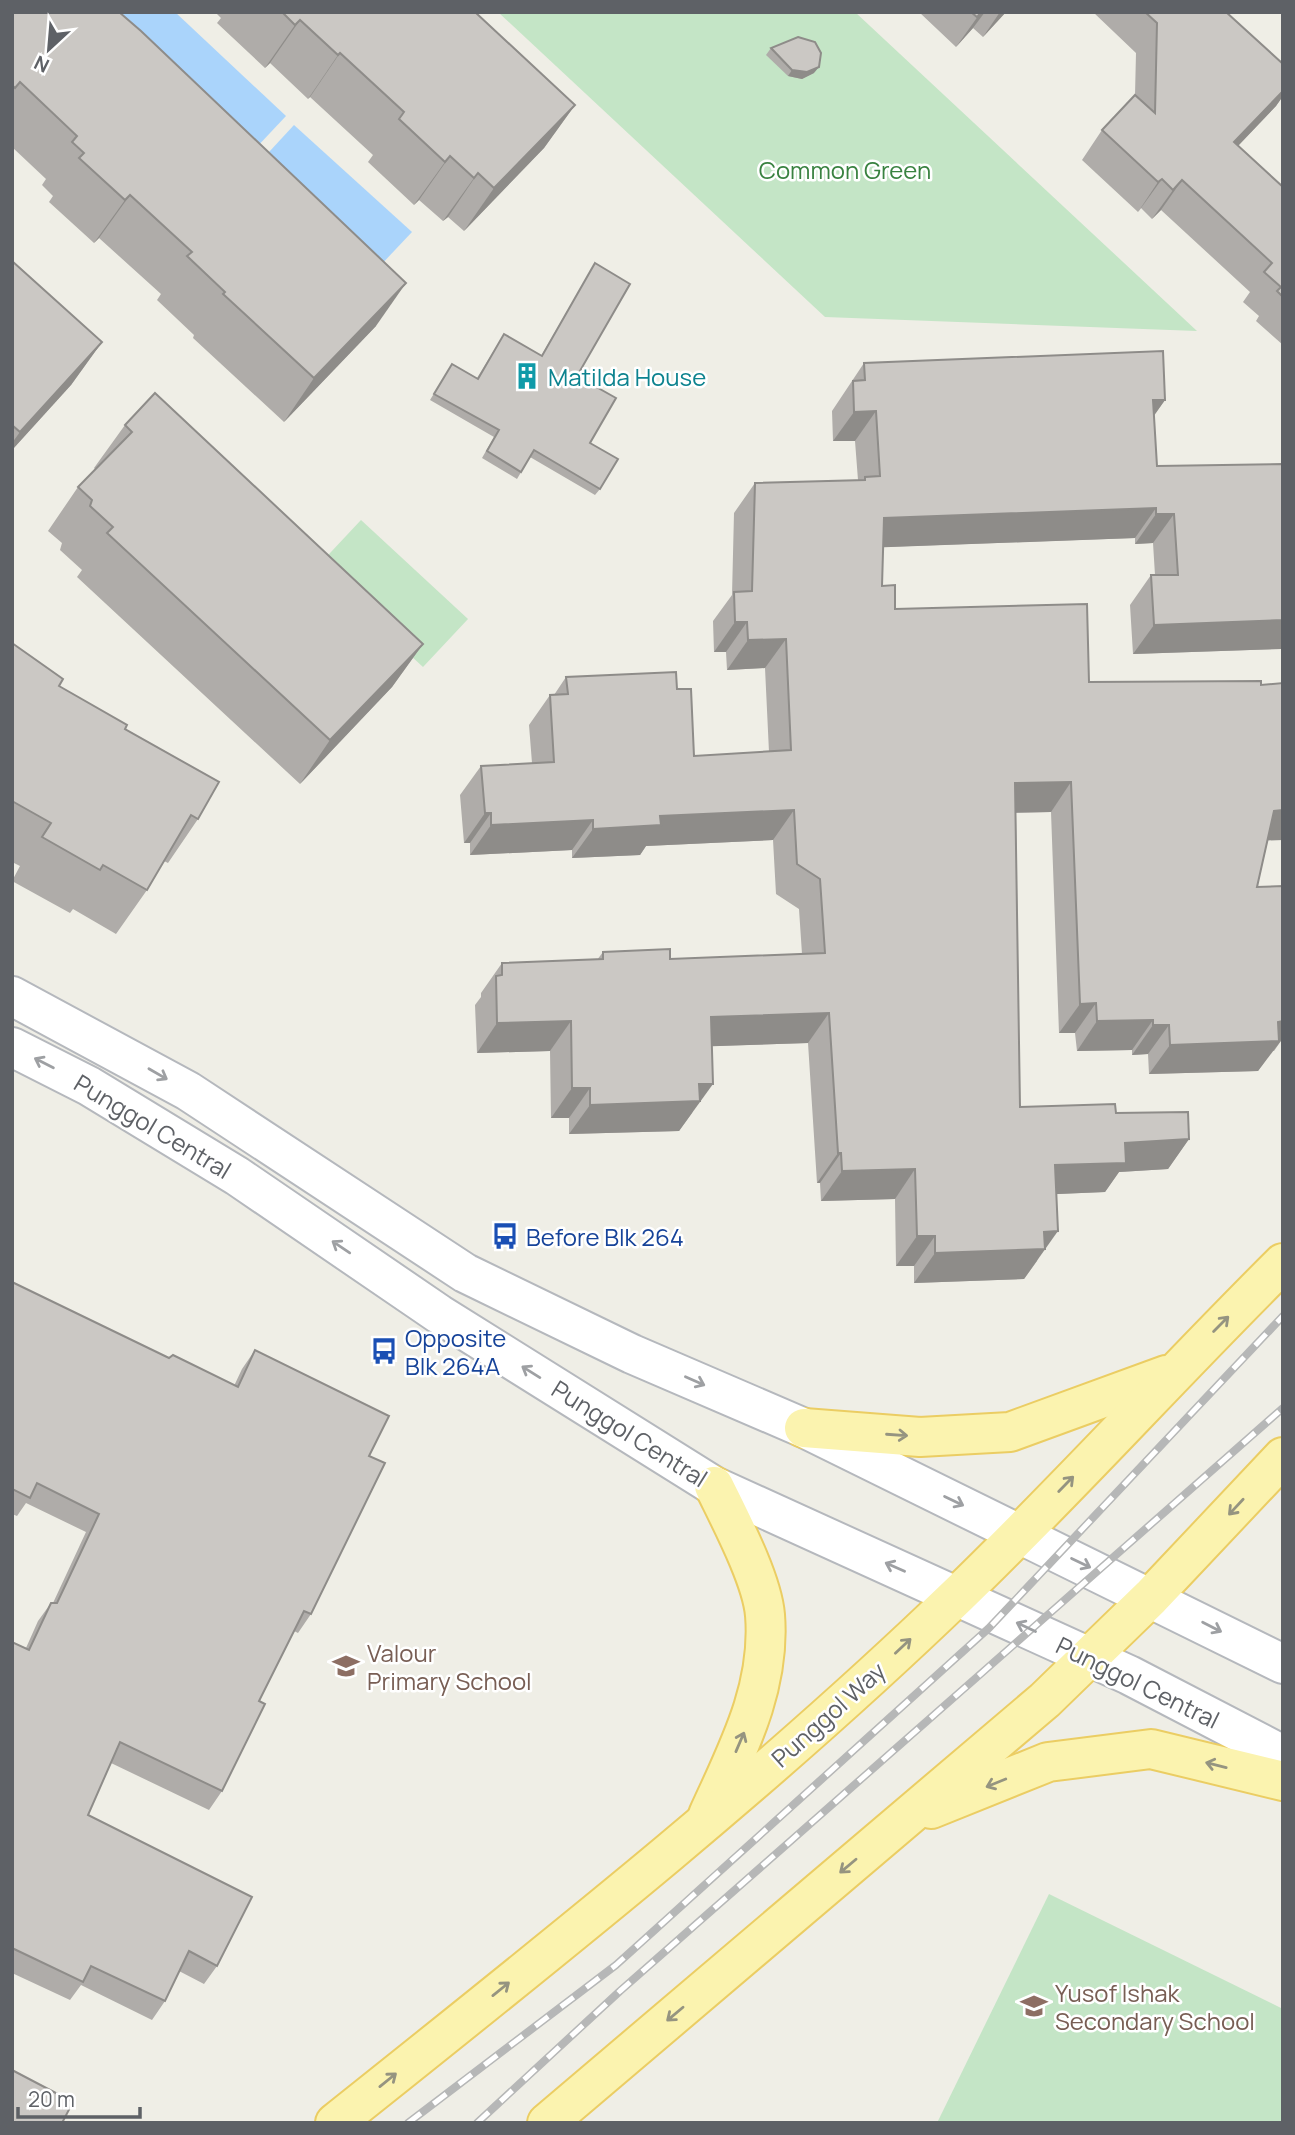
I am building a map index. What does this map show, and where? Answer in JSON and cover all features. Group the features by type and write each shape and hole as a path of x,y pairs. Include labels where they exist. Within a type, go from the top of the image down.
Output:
{"main road":[{"name":"Punggol Central","path":"12,996 188,1091 465,1273 632,1354 804,1429 1283,1664"},
{"name":"Punggol Central","path":"12,1047 89,1086 237,1177 439,1314 713,1486 1088,1655 1283,1755"},
{"name":"Punggol Way","path":"335,2123 703,1826 957,1596 1283,1263"},
{"path":"804,1429 920,1437 1010,1432 1173,1373"},
{"path":"547,2123 1045,1700 1088,1655 1151,1597 1283,1457"},
{"path":"703,1826 762,1688 765,1615 736,1532 713,1486"},
{"path":"900,1822 1048,1762 1151,1748 1283,1781"}],"green space":[{"name":"Common Green","path":"498,12 855,12 1197,331 825,317"},
{"path":"361,520 468,619 423,667 316,568"},
{"path":"1049,1894 1283,2009 1283,2123 937,2123"}],"water":[{"path":"69,12 175,12 286,116 236,169"},
{"path":"294,125 412,232 361,286 245,178"}],"building":[{"path":"12,12 119,12 406,283 314,378 223,294 225,292 187,256 192,252 130,195 125,200 79,158 84,153 72,142 77,136 20,82 15,88 12,85"},
{"path":"282,12 475,12 575,105 494,188 478,173 474,178 450,156 445,162 399,119 404,112 340,53 338,55 300,20 295,25"},
{"path":"1145,12 1226,12 1283,64 1283,91 1234,142 1283,187 1283,297 1277,291 1281,287 1264,272 1272,263 1182,180 1173,190 1162,179 1158,182 1102,130 1135,95 1155,113 1157,23"},
{"path":"798,37 815,42 821,53 819,67 807,72 792,70 771,48"},
{"path":"12,261 102,342 20,432 12,425"},
{"name":"Matilda House","path":"595,263 630,284 577,376 616,398 590,443 618,459 600,489 534,450 521,472 487,451 499,430 434,394 452,364 478,379 504,334 542,356"},
{"path":"1163,351 1165,400 1153,400 1157,466 1282,464 1283,620 1154,625 1151,575 1178,575 1174,514 1156,514 1156,508 884,518 882,586 895,585 895,609 1087,604 1089,682 1261,681 1261,685 1283,683 1283,810 1274,811 1257,887 1283,886 1283,1021 1278,1022 1279,1041 1170,1045 1169,1025 1153,1025 1153,1020 1097,1021 1096,1003 1080,1004 1071,782 1015,783 1020,1107 1115,1104 1116,1113 1188,1112 1189,1139 1125,1143 1126,1163 1055,1165 1058,1231 1044,1232 1045,1249 935,1253 935,1236 917,1236 915,1169 842,1171 841,1153 838,1153 829,1013 711,1017 713,1084 699,1084 700,1101 590,1105 590,1088 572,1088 571,1021 497,1023 496,976 502,975 502,963 603,959 603,952 670,949 670,959 825,953 820,879 797,864 794,810 660,816 661,825 593,829 593,820 491,825 491,813 485,813 481,766 554,762 550,695 568,694 566,677 676,672 677,689 691,689 694,756 791,750 786,639 748,640 747,622 735,622 734,592 752,591 755,483 865,480 865,477 880,476 876,411 854,412 853,381 865,380 864,363"},
{"path":"155,393 423,644 330,740 107,533 113,527 90,506 92,500 78,487 132,432 125,425"},
{"path":"12,643 63,679 59,686 127,725 125,729 219,782 198,819 191,815 147,890 103,865 100,870 42,837 51,823 12,801"},
{"path":"12,1282 169,1358 173,1355 238,1387 255,1350 389,1416 369,1456 385,1463 311,1614 304,1611 259,1701 265,1704 222,1791 120,1742 88,1815 252,1897 217,1966 189,1951 165,2001 91,1966 83,1982 12,1948 12,1642 29,1650 51,1603 57,1603 99,1514 37,1483 30,1498 12,1489"},
{"path":"12,2070 73,2102 62,2123 12,2123"}],"railway":[{"path":"408,2123 616,1965 989,1628 1283,1316"},
{"path":"477,2123 620,1991 1283,1408"}],"place":[{"name":"Matilda House","path":"527,376"},
{"name":"Before Blk 264","path":"505,1236"},
{"name":"Opposite Blk 264A","path":"384,1351"},
{"name":"Valour Primary School","path":"346,1666"},
{"name":"Yusof Ishak Secondary School","path":"1034,2006"}]}
